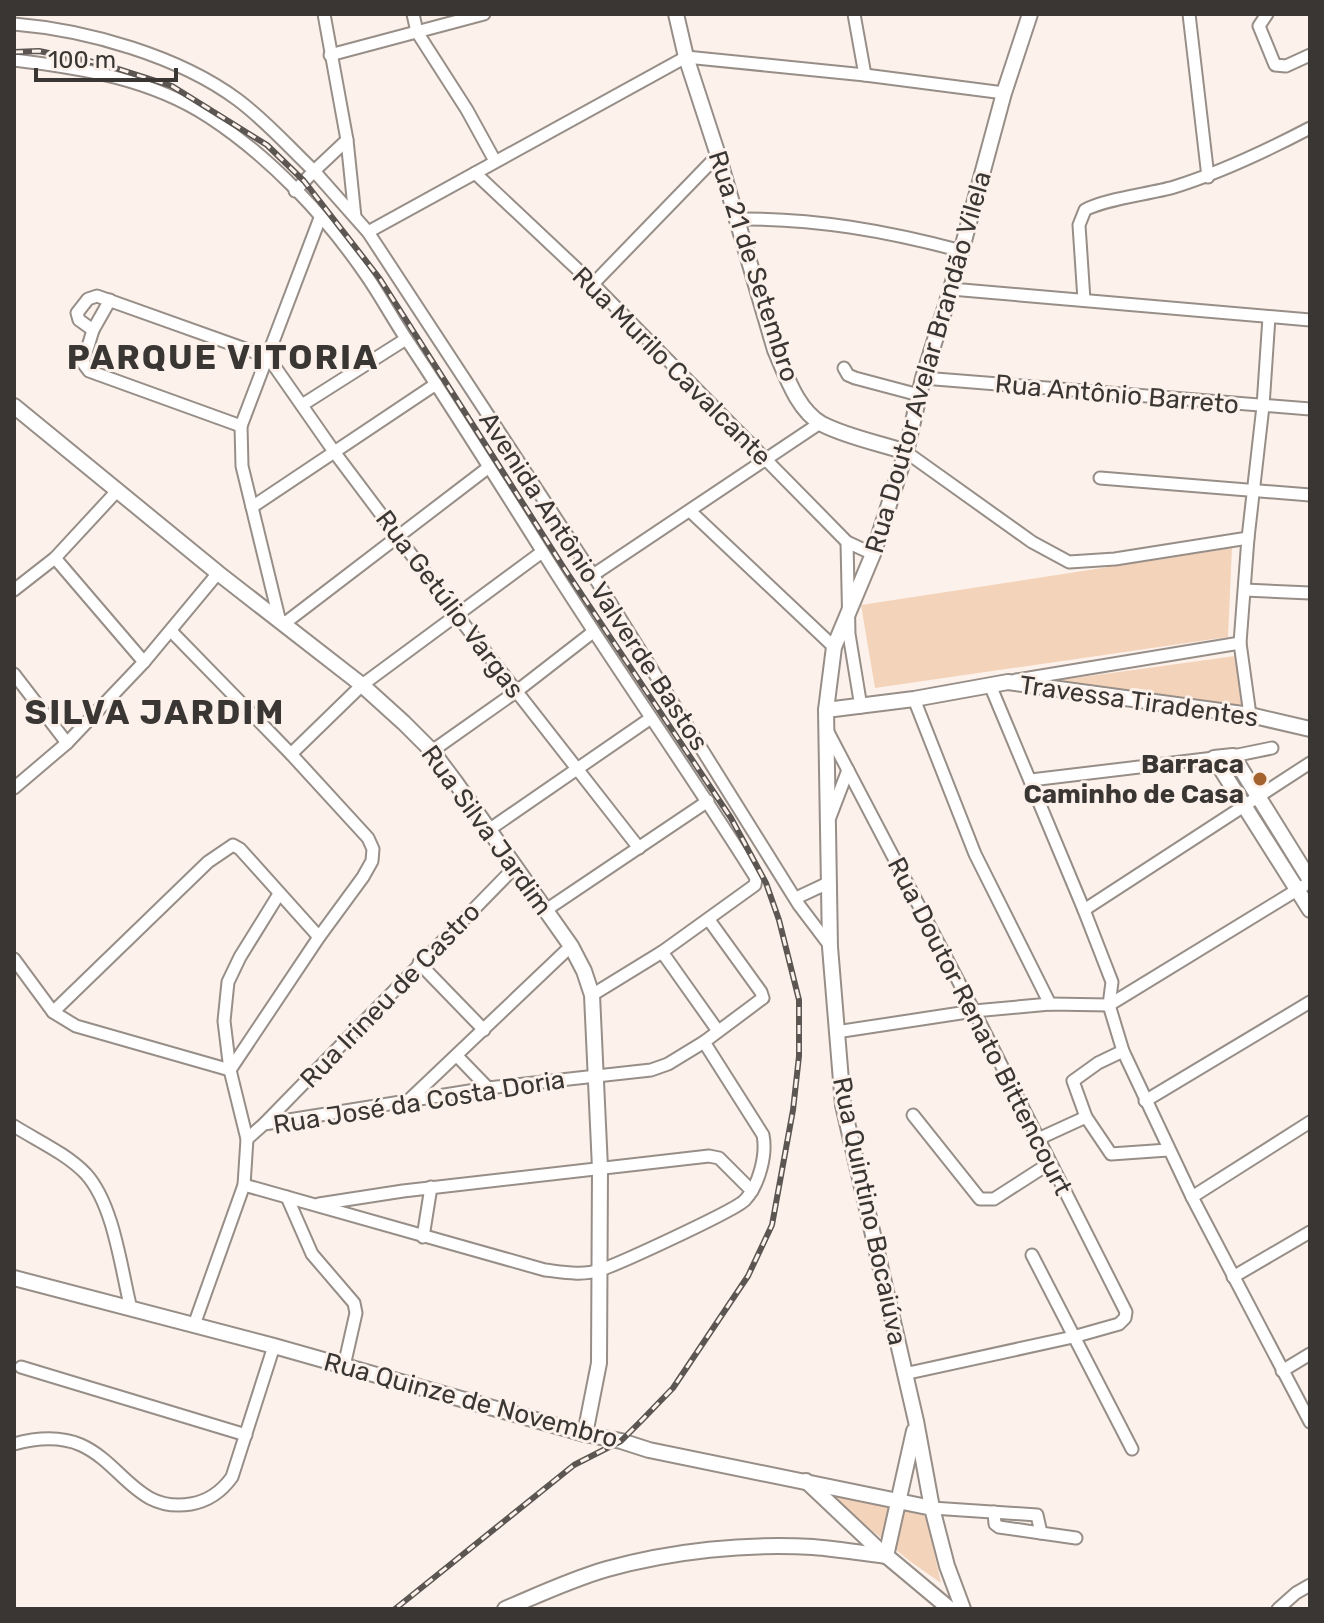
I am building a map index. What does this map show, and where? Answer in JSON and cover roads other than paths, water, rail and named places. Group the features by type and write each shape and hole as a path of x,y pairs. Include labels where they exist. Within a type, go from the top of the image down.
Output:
{"street":[{"path":"324,14 347,140 355,217"},
{"path":"413,14 417,32 467,110 495,161"},
{"path":"330,55 484,14"},
{"name":"Rua 21 de Setembro","path":"676,14 686,57 775,350 799,400 820,423"},
{"path":"854,14 865,75"},
{"name":"Rua Doutor Avelar Brandão Vilela","path":"826,710 834,647 873,554 906,452 923,378 962,251 1004,93 1030,14"},
{"path":"1189,14 1208,177"},
{"path":"1267,14 1259,26 1275,65 1286,66 1310,55"},
{"name":"Avenida Antônio Valverde Bastos","path":"14,24 125,47 169,61 206,78 264,121 355,217 368,232 593,575 830,947"},
{"path":"368,232 686,57 1004,93"},
{"name":"Avenida Antônio Valverde Bastos","path":"14,60 109,75 167,94 208,117 249,146 295,191 365,273 593,632 708,801 756,878 755,885 709,920"},
{"path":"1084,300 1079,225 1081,214 1091,206 1146,195 1208,177 1310,128"},
{"path":"295,191 347,140"},
{"path":"593,284 718,155"},
{"name":"Rua Murilo Cavalcante","path":"475,173 593,284 847,542 873,554"},
{"path":"320,218 241,426 242,466 282,621 489,467"},
{"path":"737,219 786,219 855,227 962,251"},
{"path":"951,289 1310,320"},
{"path":"93,330 79,320 77,313 93,296 268,357"},
{"path":"110,300 93,330 83,363 89,371 241,426"},
{"path":"1250,715 1240,643 1269,317"},
{"path":"302,405 406,339"},
{"name":"Rua Getúlio Vargas","path":"268,357 335,453 456,614 639,848"},
{"path":"844,368 855,378 919,395"},
{"name":"Rua Antônio Barreto","path":"923,378 1310,409"},
{"path":"252,507 436,384"},
{"name":"Rua Silva Jardim","path":"16,411 362,685 432,751 571,946 592,995 600,1168 599,1363 585,1434"},
{"path":"593,575 820,423 906,452 1032,542 1069,562 1115,559 1248,538"},
{"path":"1100,478 1310,495"},
{"path":"14,590 55,558 117,491"},
{"path":"690,511 834,647"},
{"path":"847,542 848,618 861,707"},
{"path":"291,754 362,685 542,552"},
{"path":"55,558 144,662"},
{"path":"14,788 67,743 144,662 218,573"},
{"path":"1245,590 1310,593"},
{"path":"171,631 291,754 368,838 373,849 372,861 363,877 230,1070"},
{"path":"432,751 593,632"},
{"path":"1008,682 1240,643"},
{"path":"14,674 67,743"},
{"name":"Travessa Tiradentes","path":"826,710 914,699 1008,682 1250,715 1310,729"},
{"path":"990,685 1112,982 1109,1005 1123,1051 1168,1150 1310,1422"},
{"path":"914,699 975,854 1050,1004"},
{"name":"Rua Quintino Bocaiúva","path":"826,710 830,947 843,1105 916,1421 932,1508 963,1609"},
{"path":"490,829 651,718"},
{"name":"Rua Doutor Renato Bittencourt","path":"825,727 974,1011 1126,1312 1119,1324 1073,1337"},
{"path":"1031,780 1233,756 1272,748"},
{"path":"1233,756 1306,884 1310,910"},
{"path":"1214,758 1243,806 1306,884"},
{"path":"1084,910 1310,763"},
{"path":"828,821 848,770"},
{"path":"546,910 708,801"},
{"path":"53,1012 208,862 233,845 319,937"},
{"name":"Rua Irineu de Castro","path":"264,1124 516,866"},
{"path":"796,898 828,883"},
{"path":"836,1032 974,1011 1050,1004 1109,1005 1306,884"},
{"path":"194,1325 244,1185 247,1139 230,1070 224,1000 228,982 240,957 279,894"},
{"path":"592,995 709,920"},
{"name":"Rua José da Costa Doria","path":"247,1139 264,1124 488,1088 651,1070 668,1064 704,1042 763,998 709,920"},
{"path":"409,1100 571,946"},
{"path":"662,952 718,1031"},
{"path":"14,959 53,1012 76,1026 230,1070"},
{"path":"419,963 484,1030"},
{"path":"1145,1101 1310,1002"},
{"path":"244,1185 545,1270 568,1273 598,1271 739,1205 752,1191 760,1169 764,1140 704,1042"},
{"name":"Rua Doutor Renato Bittencourt","path":"1123,1051 1098,1063 1073,1081 1086,1117 1111,1154 1168,1150"},
{"path":"457,1056 488,1088"},
{"path":"913,1115 980,1199 994,1199 1050,1163"},
{"path":"1038,1139 1086,1117"},
{"path":"1192,1197 1310,1122"},
{"path":"14,1126 71,1161 97,1189 107,1213 131,1309"},
{"path":"315,1204 431,1187 713,1156 719,1158 752,1191"},
{"path":"423,1237 431,1187"},
{"path":"287,1197 312,1254 354,1303 356,1313 344,1366"},
{"path":"1233,1277 1310,1232"},
{"path":"1032,1255 1132,1449"},
{"name":"Rua Quinze de Novembro","path":"14,1278 274,1346 585,1434 932,1508"},
{"path":"904,1374 1073,1337"},
{"path":"14,1444 37,1439 72,1442 95,1453 142,1495 159,1503 179,1505 204,1500 227,1484 274,1346"},
{"path":"1282,1371 1310,1354"},
{"path":"21,1367 246,1435"},
{"path":"886,1556 916,1421"},
{"path":"806,1481 886,1556 950,1609"},
{"path":"932,1508 1037,1515 1041,1533"},
{"path":"994,1512 995,1524 999,1527 1076,1538"},
{"path":"505,1609 606,1570 660,1558 758,1547 814,1547 886,1556"},
{"path":"915,1580 940,1589 951,1578"},
{"path":"1278,1609 1310,1585"}],"railway":[{"path":"14,52 39,51 103,64 172,86 267,145 304,181 380,279 564,568 731,818 766,883 779,920 799,1000 799,1056 793,1110 772,1225 748,1276 673,1388 621,1441 574,1465 395,1609"}],"place":[{"name":"Barraca Caminho de Casa","path":"1260,779"}],"district":[{"name":"PARQUE VITORIA","path":"223,357"},
{"name":"SILVA JARDIM","path":"155,712"}]}
